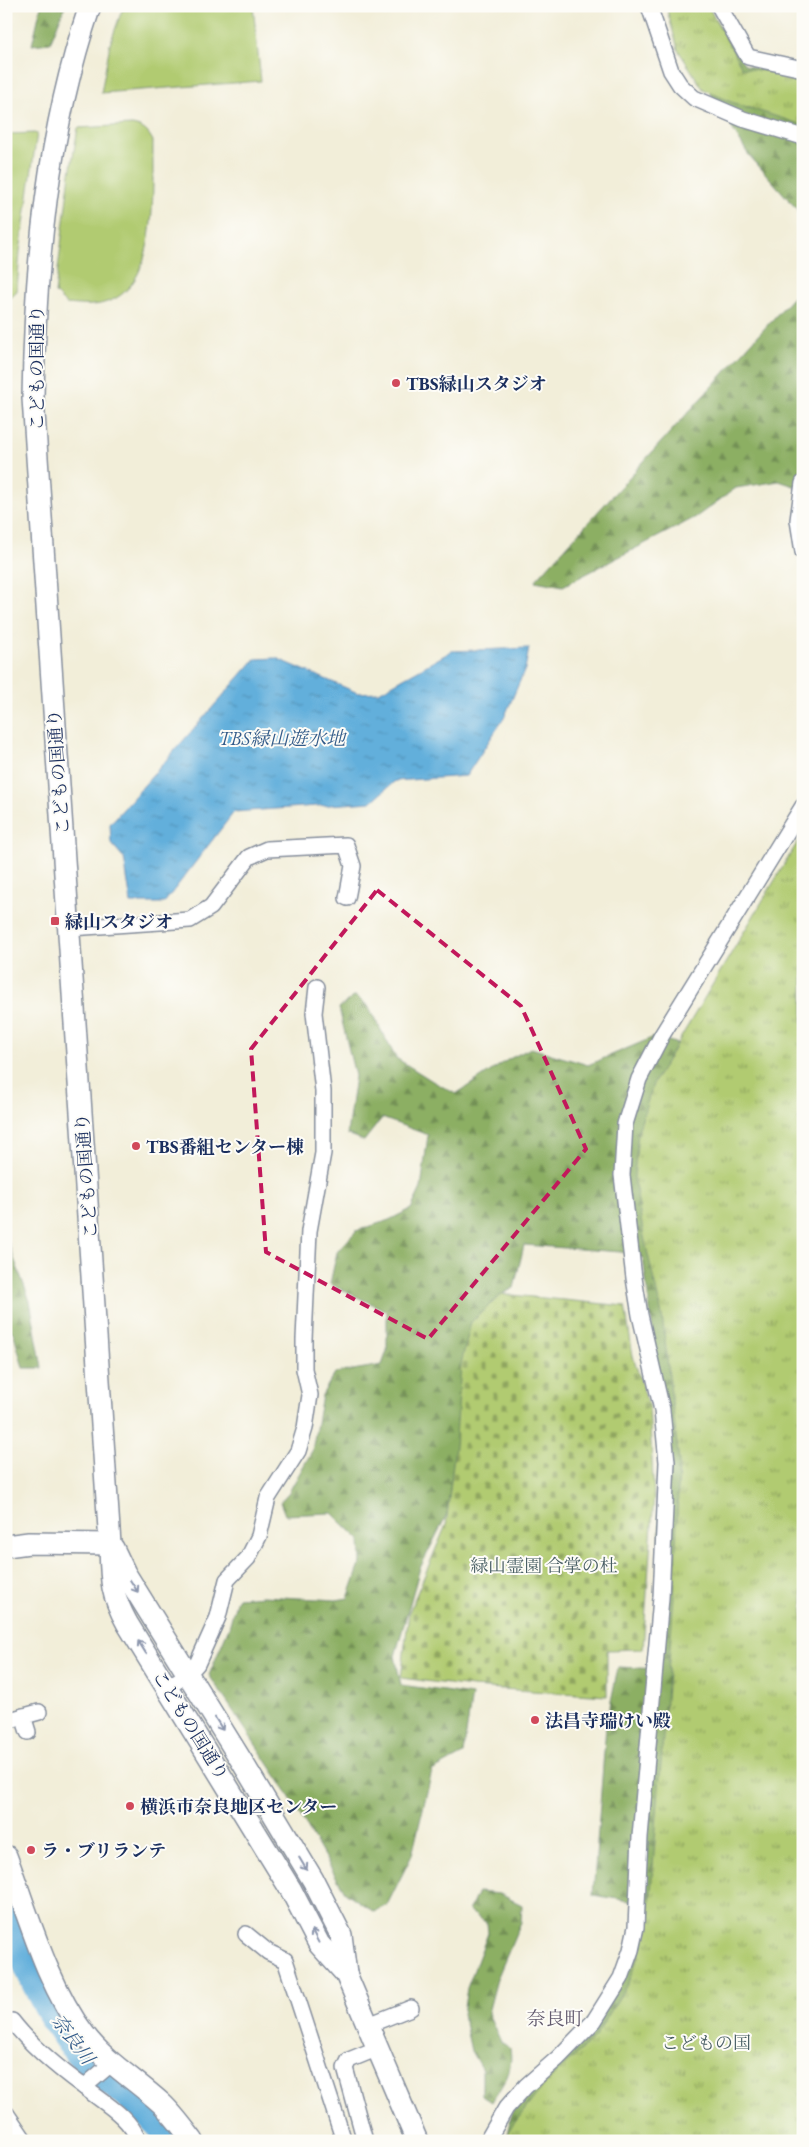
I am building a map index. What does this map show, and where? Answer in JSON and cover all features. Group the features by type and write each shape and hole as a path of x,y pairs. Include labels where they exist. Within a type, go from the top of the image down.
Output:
{"main road":[{"name":"こどもの国通り","path":"90,6 75,57 55,141 44,212 34,313 33,398 70,928 111,1582 116,1603 291,1890 319,1944 346,1974"},
{"path":"6,1546 29,1543 110,1544"},
{"name":"こどもの国通り","path":"110,1544 125,1573 313,1880 341,1935 346,1974 376,2050 417,2141"},
{"path":"6,1856 47,1964 84,2035 98,2050 162,2104 193,2141"}],"street":[{"path":"649,6 671,71 680,85 694,98 742,119 803,137"},
{"path":"719,6 748,57 803,69"},
{"path":"803,483 798,520 803,552"},
{"path":"487,2141 506,2108 526,2086 587,2029 598,2014 621,1978 631,1950 636,1927 640,1837 661,1588 667,1462 662,1410 640,1315 634,1278 622,1175 625,1124 639,1079 662,1035 803,806"},
{"path":"70,928 190,920 211,907 249,857 267,848 346,845 353,866 347,898"},
{"path":"168,1687 188,1674 197,1665 218,1617 227,1580 248,1558 259,1536 268,1498 298,1451 305,1428 310,1395 304,1369 309,1231 323,1153 323,1091 314,1013 317,987"},
{"path":"6,1721 39,1712"},
{"path":"23,1716 28,1732"},
{"path":"246,1934 268,1952 285,1960 344,2141"},
{"path":"366,2026 411,2008"},
{"path":"6,2021 12,2021 26,2039 87,2085 122,2117 139,2141"},
{"path":"365,2141 345,2068 348,2060 376,2050"},
{"path":"87,2085 105,2070"},
{"path":"6,2112 25,2141"}],"highlighted area":[{"path":"377,890 521,1006 586,1149 428,1339 266,1252 251,1049"}],"green space":[{"path":"41,6 65,6 50,43 32,45"},
{"path":"169,6 253,6 261,81 101,93 110,44 122,10"},
{"path":"666,6 708,6 742,68 803,76 803,125 731,102 703,89 678,50"},
{"path":"707,6 745,65 803,80 803,230 797,209 748,154 688,57"},
{"path":"132,125 145,130 153,141 152,207 150,232 145,255 137,276 124,292 102,304 66,304 55,293 70,173 78,128"},
{"path":"37,133 20,252 17,291 6,301 6,134"},
{"path":"803,286 803,489 779,481 736,488 696,517 563,586 535,581"},
{"name":"こどもの国","path":"803,833 803,2141 512,2141 506,2134 544,2085 595,2037 628,1983 648,1931 674,1596 679,1462 662,1315 644,1237 634,1178 638,1132 653,1084"},
{"path":"355,996 368,1006 396,1058 456,1094 509,1059 531,1048 588,1065 654,1037 683,1045 803,2096 785,2141 505,2141 513,2109 624,1978 642,1903 593,1895 606,1726 618,1667 659,1669 660,1385 643,1258 621,1252 524,1245 514,1288 502,1294 471,1322 447,1514 420,1568 395,1656 401,1685 472,1695 463,1754 432,1771 412,1855 387,1905 374,1912 345,1892 282,1784 209,1675 229,1627 237,1598 263,1596 336,1600 348,1598 361,1562 360,1540 332,1513 285,1515 280,1502 289,1492 312,1451 322,1395 335,1373 382,1365 387,1351 387,1311 330,1284 337,1252 356,1231 389,1220 411,1209 421,1188 428,1135 382,1118 364,1141 347,1134 355,1076 339,1008"},
{"path":"6,1237 30,1301 42,1368 23,1368 14,1334 6,1324"},
{"name":"緑山霊園 合掌の杜","path":"502,1294 625,1306 633,1356 649,1407 654,1496 643,1649 607,1650 607,1696 472,1687 401,1678 409,1612 446,1525 456,1437 461,1364 471,1322"},
{"path":"478,1892 500,1894 522,1905 521,1922 497,1979 488,2013 501,2042 510,2048 511,2056 507,2076 492,2102 482,2095 482,2070 471,2051 463,2014 467,1988 488,1933 487,1923 469,1911"}],"water":[{"name":"TBS緑山遊水地","path":"529,648 525,669 504,718 466,776 395,781 371,802 234,812 164,903 131,903 124,858 111,843 110,824 255,659 276,658 358,693 379,692 452,651"},
{"path":"144,2103 159,2117 179,2141 168,2141 151,2121 136,2108"}],"waterway":[{"name":"奈良川","path":"6,1913 40,1993 74,2048 88,2064 148,2114 173,2141"}],"place":[{"name":"TBS緑山スタジオ","path":"396,383"},
{"name":"緑山スタジオ","path":"55,921"},
{"name":"TBS番組センター棟","path":"136,1146"},
{"name":"法昌寺瑞けい殿","path":"535,1720"},
{"name":"横浜市奈良地区センター","path":"130,1806"},
{"name":"ラ・ブリランテ","path":"31,1850"}],"district":[{"name":"奈良町","path":"555,2018"}]}
